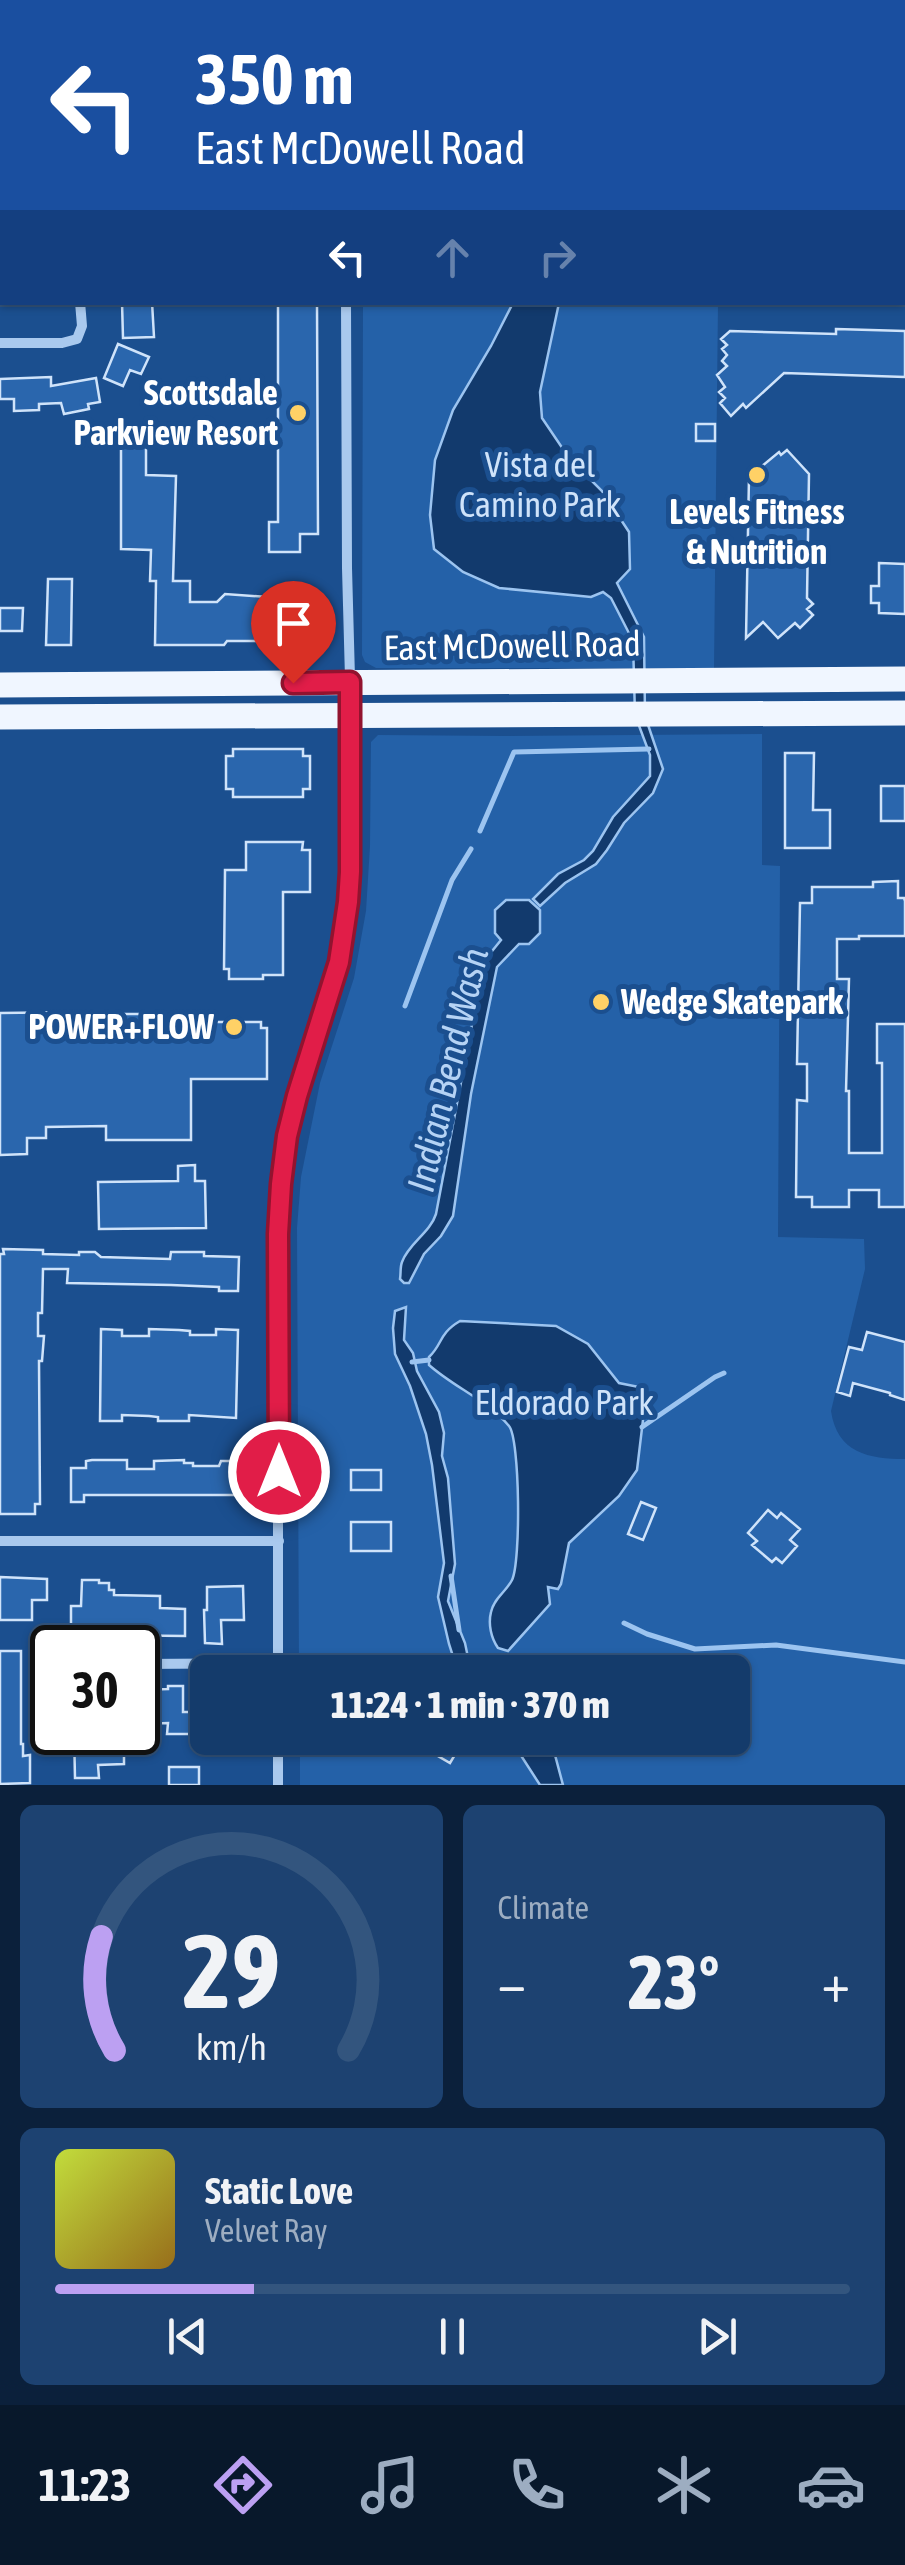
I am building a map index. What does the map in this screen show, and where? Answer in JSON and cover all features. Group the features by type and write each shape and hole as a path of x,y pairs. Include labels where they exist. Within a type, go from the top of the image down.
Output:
{"main road":[{"name":"East McDowell Road","path":"0,685 905,679"},
{"name":"East McDowell Road","path":"0,717 905,713"}],"street":[{"path":"0,343 62,343 78,338 82,326 80,305"},
{"path":"278,1655 281,1184 297,1096 339,962 350,872 346,305"},
{"path":"0,1541 278,1541"},
{"path":"160,1665 190,1665"},
{"path":"278,1755 278,1785"}],"green space":[{"name":"Vista del Camino Park","path":"363,305 718,305 714,668 376,668 365,662"},
{"name":"Eldorado Park","path":"762,734 762,865 780,866 778,1237 864,1239 865,1269 831,1411 840,1436 857,1451 905,1459 905,1785 300,1785 300,1755 750,1755 750,1655 299,1655 297,1228 301,1177 320,1083 354,978 366,911 371,742 378,735"}],"shaded area":[{"path":"512,305 559,305 540,392 542,418 569,458 602,491 629,532 630,569 617,583 644,637 645,716 663,769 653,793 624,823 596,864 565,883 540,906 533,899 558,874 593,851 613,817 650,776 650,755 635,715 633,641 611,598 603,592 591,597 499,588 463,572 434,549 430,515 435,460 453,410"},
{"path":"506,900 529,900 540,910 540,933 529,944 519,944 497,967 471,1094 453,1216 424,1254 409,1283 404,1283 400,1279 402,1262 436,1214 484,961 501,940 495,933 495,910"},
{"path":"406,1307 404,1340 439,1412 444,1433 442,1456 448,1478 455,1564 448,1601 467,1655 453,1655 438,1597 444,1563 432,1465 410,1386 395,1354 395,1311"},
{"path":"460,1321 556,1326 588,1344 619,1383 639,1387 643,1420 637,1470 619,1496 569,1543 561,1584 558,1589 548,1587 550,1604 508,1651 498,1648 490,1621 493,1607 515,1569 518,1501 513,1436 509,1426 491,1409 429,1365 429,1357 444,1335"},
{"path":"555,1755 563,1785 540,1785 522,1757"}],"building":[{"path":"122,305 152,305 154,337 123,338"},
{"name":"Scottsdale Parkview Resort","path":"278,305 317,305 318,534 300,534 300,552 269,552 269,522 278,522"},
{"path":"836,329 905,331 905,377 784,373 746,408 743,404 731,416 720,403 725,398 719,392 725,387 717,375 727,366 722,361 727,355 722,349 727,345 721,339 730,331 836,334"},
{"path":"118,344 149,357 141,374 130,370 123,386 104,378"},
{"path":"51,377 51,386 96,378 100,402 88,404 89,409 64,414 61,403 39,404 39,410 14,411 14,399 0,399 0,379"},
{"path":"696,424 715,424 715,441 696,441"},
{"path":"121,445 146,445 146,475 176,476 173,581 190,581 190,602 217,602 225,594 268,597 268,641 155,645 156,581 150,581 151,550 121,549"},
{"path":"787,450 809,474 807,598 813,604 807,609 813,615 800,628 795,623 778,638 763,622 746,638 749,477 779,452 781,455"},
{"path":"879,563 905,564 905,614 879,613 879,603 871,603 871,586 879,586"},
{"path":"48,579 72,579 71,645 46,645"},
{"path":"0,608 23,608 22,631 0,631"},
{"path":"233,749 303,749 303,756 310,756 310,789 303,789 303,797 233,797 233,789 226,789 226,756 233,756"},
{"path":"785,753 814,753 813,810 830,810 830,848 785,848"},
{"path":"881,786 905,786 905,821 881,821"},
{"path":"246,842 303,842 302,850 310,850 310,892 283,892 283,975 229,979 229,969 224,969 225,870 246,870"},
{"path":"898,881 898,898 905,901 905,936 837,939 837,979 849,979 849,1153 882,1153 882,1063 877,1063 877,1024 905,1024 905,1207 879,1207 879,1190 849,1190 849,1207 812,1207 812,1197 796,1197 797,1100 807,1101 807,1064 797,1064 800,903 812,903 812,887 873,887 873,882"},
{"path":"80,1012 80,1022 106,1023 106,1014 161,1014 161,1022 261,1022 261,1028 267,1028 267,1079 191,1079 191,1140 106,1140 106,1126 46,1127 46,1138 27,1138 27,1154 0,1155 0,1013"},
{"path":"195,1165 195,1181 205,1181 206,1228 99,1229 98,1182 178,1181 178,1166"},
{"path":"3,1249 43,1250 43,1254 95,1252 101,1257 170,1259 171,1252 204,1252 204,1256 239,1257 238,1291 219,1291 219,1287 67,1283 68,1269 43,1269 42,1313 38,1313 38,1336 44,1336 39,1361 40,1504 35,1504 35,1514 0,1514"},
{"path":"101,1329 122,1330 122,1336 149,1336 149,1329 190,1331 190,1335 216,1335 216,1329 238,1330 236,1418 189,1415 189,1421 158,1421 158,1417 122,1415 122,1421 100,1421"},
{"path":"867,1332 905,1342 905,1400 853,1383 850,1396 837,1392 849,1347 862,1350"},
{"path":"127,1460 127,1469 154,1469 154,1461 184,1460 193,1466 219,1466 221,1461 241,1461 241,1495 84,1495 84,1502 71,1502 71,1468 86,1468 86,1461"},
{"path":"351,1470 381,1470 381,1490 351,1490"},
{"path":"641,1502 656,1508 643,1540 628,1534"},
{"path":"768,1510 777,1518 781,1513 800,1529 790,1540 797,1546 782,1563 776,1558 772,1562 752,1545 757,1541 748,1533"},
{"path":"351,1522 391,1522 391,1551 351,1551"},
{"path":"0,1577 47,1579 47,1600 32,1600 32,1620 0,1620"},
{"path":"82,1580 109,1583 114,1595 160,1596 160,1608 185,1609 185,1636 160,1636 160,1625 71,1625 71,1606 81,1606"},
{"path":"243,1586 244,1620 221,1620 222,1644 205,1643 207,1587"},
{"path":"0,1651 21,1651 21,1744 23,1756 30,1755 30,1783 0,1784"},
{"path":"183,1686 183,1712 190,1712 190,1734 167,1734 168,1723 160,1723 160,1689"},
{"path":"74,1755 124,1755 124,1764 98,1765 99,1778 75,1778"},
{"path":"436,1755 455,1755 450,1763"},
{"path":"169,1767 199,1767 199,1785 169,1785"}],"waterway":[{"path":"480,831 514,752 649,749"},
{"path":"405,1006 452,880 471,849"},
{"path":"412,1362 429,1360"},
{"path":"642,1427 724,1373"},
{"name":"Indian Bend Wash","path":"451,1576 459,1630"},
{"path":"624,1623 695,1649 776,1645 905,1662"}],"place":[{"name":"Scottsdale Parkview Resort","path":"298,413"},
{"name":"Levels Fitness & Nutrition","path":"757,475"},
{"name":"Wedge Skatepark","path":"601,1002"},
{"name":"POWER+FLOW","path":"234,1027"}],"route":[{"path":"279,1472 281,1184 297,1096 339,962 350,872 350,682 293,683"}]}
